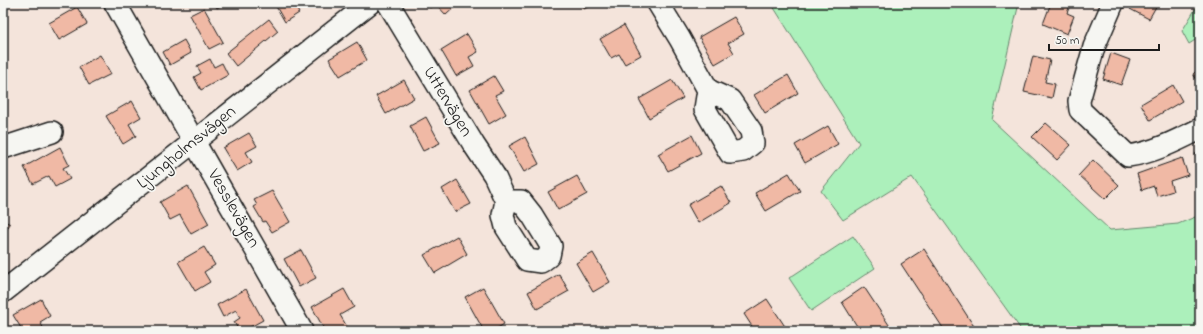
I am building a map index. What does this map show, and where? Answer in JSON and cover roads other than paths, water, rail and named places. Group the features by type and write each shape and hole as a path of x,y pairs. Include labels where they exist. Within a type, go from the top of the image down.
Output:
{"street":[{"name":"Vesslevägen","path":"115,3 302,331"},
{"name":"Ljungholmsvägen","path":"3,292 370,3"},
{"name":"Uttervägen","path":"388,3 474,145 494,175 506,200"},
{"path":"658,3 708,90"},
{"path":"1113,3 1094,47 1079,101 1080,110 1128,156 1138,155 1154,150 1200,129"},
{"path":"3,148 52,132"}]}
